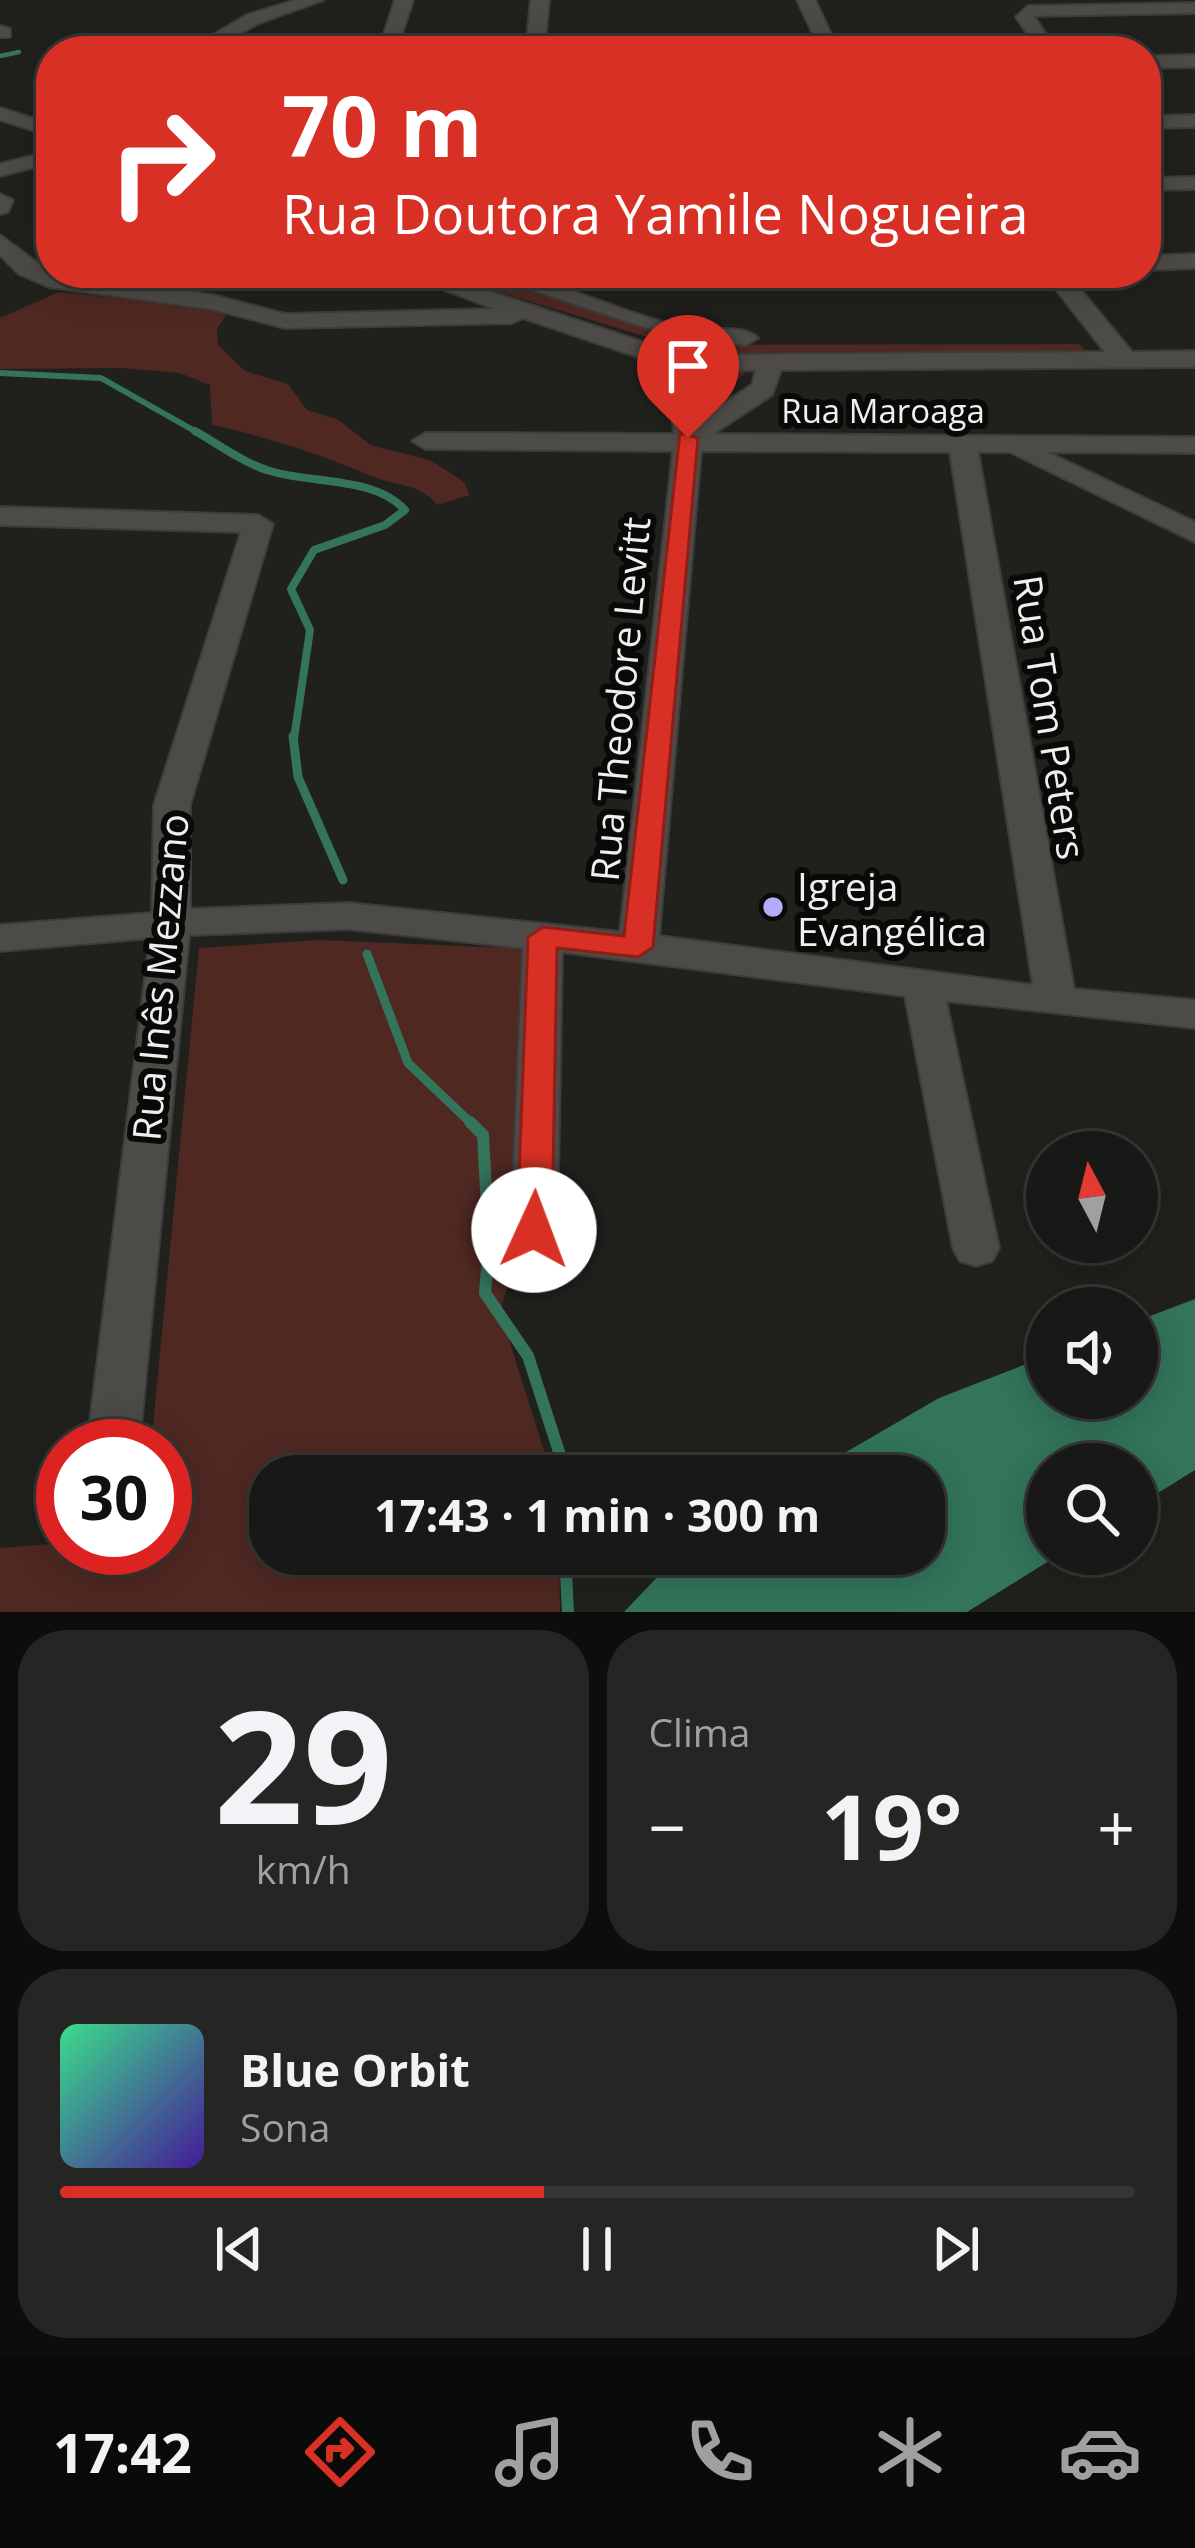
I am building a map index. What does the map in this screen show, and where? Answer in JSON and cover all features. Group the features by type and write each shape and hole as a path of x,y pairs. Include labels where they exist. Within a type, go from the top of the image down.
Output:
{"street":[{"path":"222,36 253,19 314,0"},
{"path":"392,36 404,0"},
{"path":"536,36 540,0"},
{"path":"806,0 823,36"},
{"path":"1038,36 1025,17 1036,10 1195,8"},
{"path":"1161,62 1195,61"},
{"path":"0,93 21,102 0,113"},
{"path":"0,113 36,125"},
{"path":"1161,122 1195,121"},
{"path":"5,146 36,153"},
{"path":"0,170 36,160"},
{"path":"1161,184 1195,183"},
{"path":"0,242 36,273"},
{"path":"1161,263 1195,262"},
{"path":"104,288 213,302 285,321 537,314 566,296"},
{"path":"457,288 680,363 1118,351"},
{"path":"541,288 705,338 1118,351 1195,359"},
{"path":"1067,288 1118,351"},
{"path":"687,442 764,389 770,374 765,360"},
{"name":"Rua Theodore Levitt","path":"638,947 687,442 680,363"},
{"name":"Rua Maroaga","path":"426,441 1195,445"},
{"name":"Rua Tom Peters","path":"963,446 1056,1003"},
{"path":"1010,446 1195,533"},
{"name":"Rua Inês Mezzano","path":"2,519 257,520 172,805 171,925 116,1419"},
{"path":"0,938 305,915 638,947 1056,1003 1195,1014"},
{"path":"534,1230 543,937"},
{"path":"922,986 976,1248"}],"shaded area":[{"path":"486,288 518,288 713,345 1079,344 1089,354 741,366 745,374 688,416 694,370 710,356"},
{"path":"59,292 230,310 217,329 218,345 245,371 288,384 307,410 337,419 371,445 432,461 464,482 470,495 437,505 415,489 212,425 210,385 180,373 122,368 0,369 0,318"},
{"path":"318,940 531,949 520,1246 500,1311 545,1455 249,1455 249,1575 559,1575 560,1612 0,1612 0,1548 36,1545 36,1575 192,1575 192,1419 154,1419 199,948"},
{"path":"1195,1299 1195,1470 1158,1493 1158,1443 1026,1443 1026,1575 967,1612 624,1612 659,1575 945,1575 945,1455 841,1455 939,1398 1026,1364 1026,1419 1158,1419 1158,1313"}],"waterway":[{"path":"0,56 19,52"},
{"path":"0,373 101,378 199,433"},
{"path":"195,431 199,433"},
{"path":"199,433 261,468 360,486 405,510 385,525 314,550 291,589 310,630 294,739"},
{"path":"293,736 298,777 343,880"},
{"path":"367,954 408,1063 473,1125"},
{"path":"470,1122 473,1125"},
{"path":"473,1125 483,1135 489,1247 485,1293 528,1356 560,1455"},
{"path":"566,1575 568,1612"}],"place":[{"name":"Igreja Evangélica","path":"773,907"}],"route":[{"path":"534,1230 543,937 638,947 688,438"}]}
